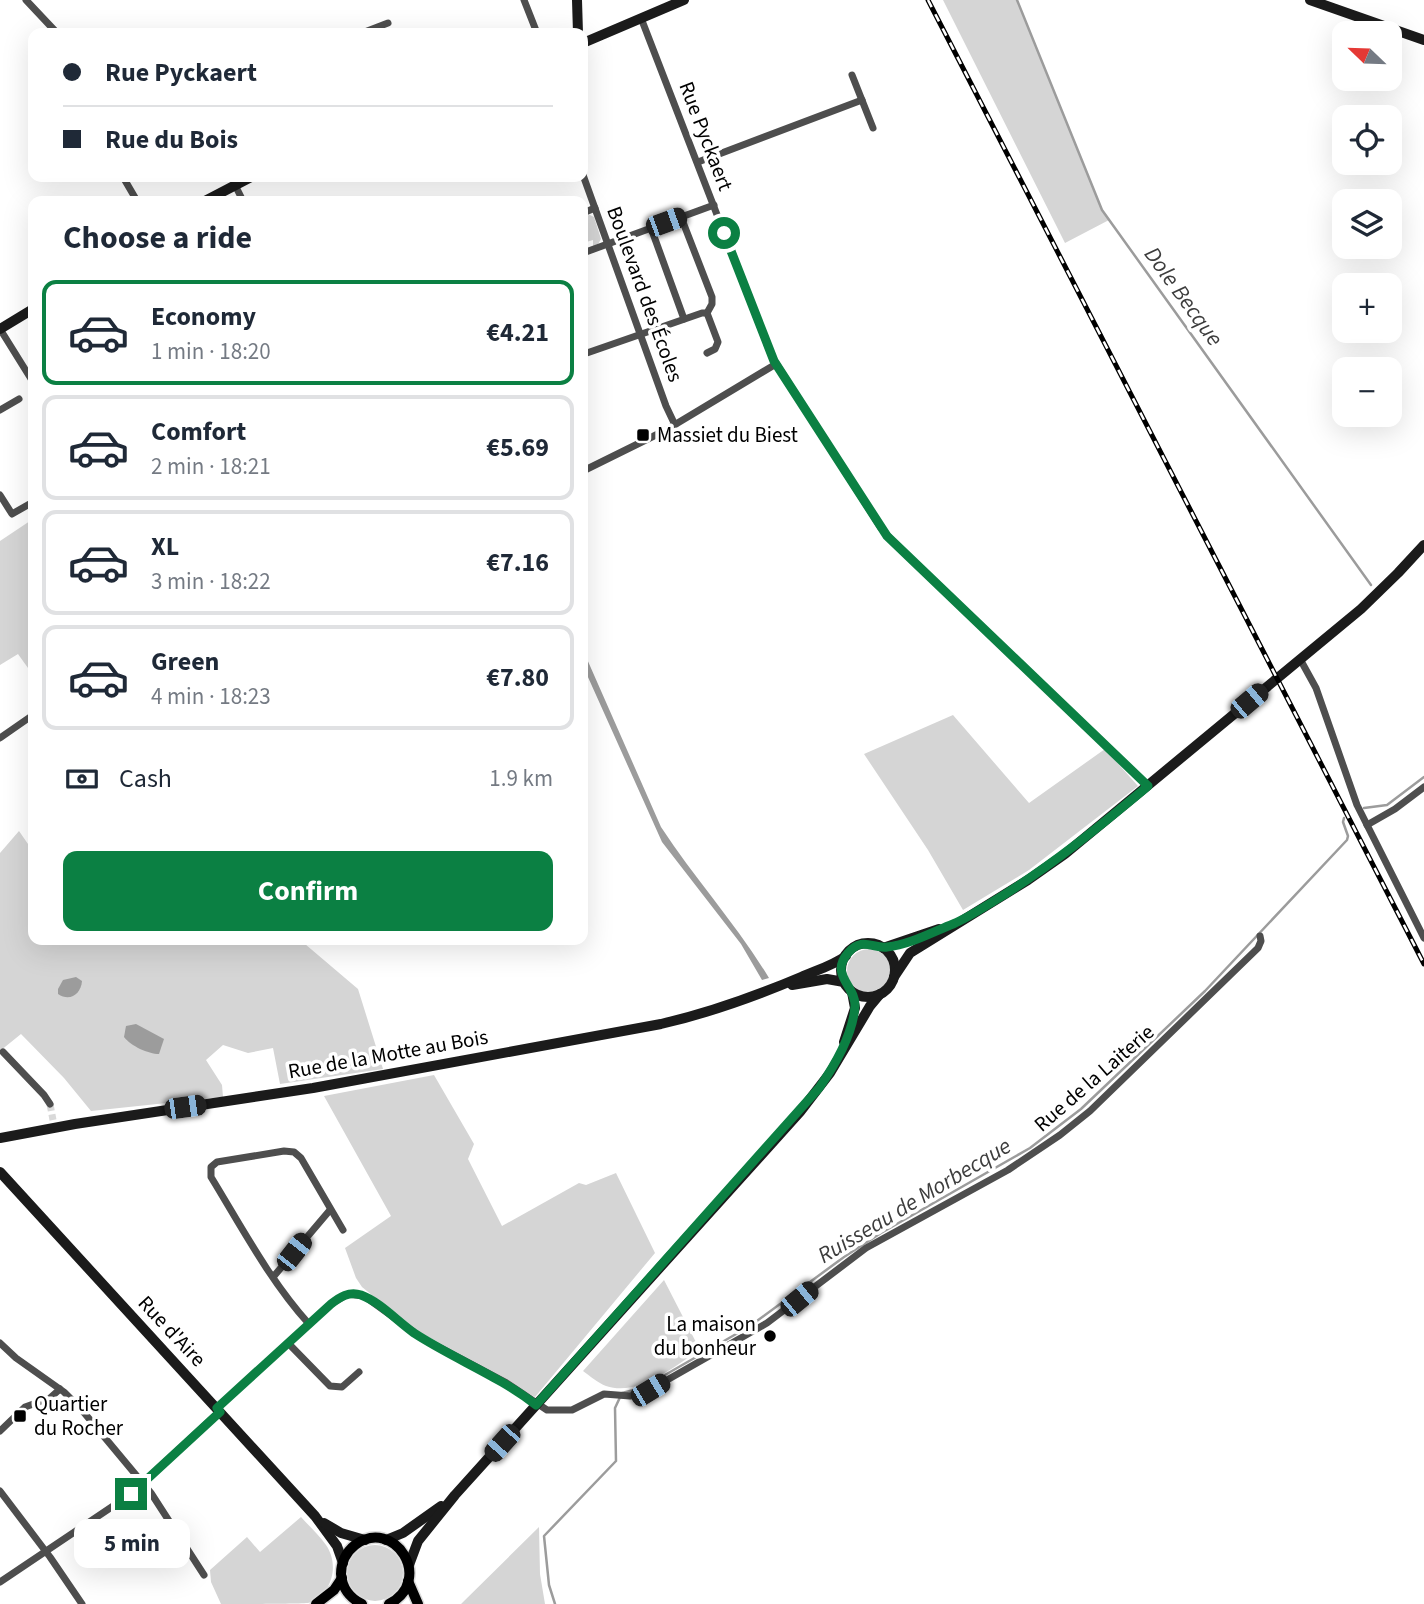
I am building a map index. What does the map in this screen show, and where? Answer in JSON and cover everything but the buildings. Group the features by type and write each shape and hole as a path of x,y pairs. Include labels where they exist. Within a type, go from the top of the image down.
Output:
{"main road":[{"path":"577,0 578,28"},
{"path":"588,41 684,0"},
{"path":"1310,0 1424,40"},
{"path":"214,196 240,182"},
{"path":"0,329 28,312"},
{"path":"418,1604 408,1581 408,1564 418,1541 455,1495 792,1121 819,1088 870,1006 890,986 909,953 1056,861 1378,593 1424,545"},
{"path":"883,948 956,923"},
{"path":"838,1059 855,1003 841,970 846,956 852,949 864,944 874,944 883,948 893,960 894,977"},
{"name":"Rue de la Motte au Bois","path":"0,1138 54,1124 313,1088 629,1030 706,1012 828,967 846,956"},
{"name":"Rue de la Motte au Bois","path":"777,987 827,979 844,982"},
{"path":"852,992 864,997 880,994"},
{"name":"Rue d'Aire","path":"0,1172 315,1516 339,1550 342,1563"},
{"path":"361,1604 348,1592 342,1578 342,1563 351,1549 365,1540 386,1540 399,1536 455,1495"},
{"name":"Rue d'Aire","path":"315,1516 341,1533 365,1540"},
{"path":"386,1540 400,1549 408,1564"},
{"path":"316,1604 334,1591 342,1578"},
{"path":"388,1604 400,1596 408,1581"}],"street":[{"path":"26,0 52,28"},
{"path":"524,0 535,28"},
{"name":"Rue Pyckaert","path":"641,18 776,364 891,541 1148,786"},
{"path":"375,28 388,23"},
{"path":"852,75 873,128"},
{"path":"698,162 862,100"},
{"name":"Boulevard des Écoles","path":"586,182 675,425"},
{"path":"234,185 240,196"},
{"path":"588,251 714,205"},
{"path":"588,211 595,208"},
{"path":"588,353 707,313 712,298 681,217"},
{"path":"651,228 684,319"},
{"path":"707,313 718,342 715,349 707,353"},
{"path":"0,329 28,374"},
{"path":"588,468 675,425 776,364"},
{"path":"0,410 19,398"},
{"path":"0,495 12,514 28,505"},
{"path":"1300,659 1316,688 1357,805 1424,938"},
{"path":"0,738 28,718"},
{"path":"1367,825 1395,809 1424,787"},
{"name":"Rue de la Laiterie","path":"0,1582 127,1497 288,1343 340,1297 352,1293 376,1304 412,1331 510,1385 536,1405 551,1411 567,1411 601,1395 634,1396 650,1390 778,1316 837,1269 880,1240 980,1187 1048,1144 1090,1111 1188,1018 1258,948 1260,936"},
{"path":"3,1052 50,1104"},
{"path":"309,1324 274,1276 212,1179 210,1172 213,1165 217,1162 284,1151 294,1152 343,1230"},
{"path":"274,1276 330,1210"},
{"path":"0,1343 21,1362 60,1389 81,1409 143,1483 204,1575"},
{"path":"288,1343 330,1386 342,1387 359,1372"},
{"path":"0,1431 27,1406 52,1397 60,1389"},
{"path":"0,1491 82,1604"}],"shaded area":[{"path":"943,0 1017,0 1102,210 1109,220 1065,243"},
{"path":"588,215 594,217 601,239 593,246 593,240 588,242"},
{"path":"28,522 28,668 18,654 0,665 0,541"},
{"path":"588,661 661,827 769,978 762,980 741,944 662,842 588,677"},
{"path":"953,715 1029,803 1105,749 1138,786 1029,870 963,910 928,850 864,754"},
{"path":"19,831 28,844 28,945 306,945 358,989 383,1069 280,1084 273,1048 248,1053 223,1045 206,1060 222,1085 223,1097 91,1111 64,1078 21,1034 0,1051 0,853"},
{"path":"869,949 885,955 891,971 885,987 869,993 853,987 847,971 853,955"},
{"path":"76,977 82,981 77,993 71,997 58,994 63,980"},
{"path":"136,1024 164,1039 159,1054 140,1049 124,1037 126,1026"},
{"path":"434,1075 474,1144 468,1159 502,1226 579,1183 586,1185 616,1173 655,1253 535,1397 411,1327 362,1287 345,1248 391,1216 324,1096"},
{"path":"664,1280 700,1350 656,1378 631,1387 606,1386 583,1371"},
{"path":"301,1517 330,1553 333,1570 323,1593 308,1603 221,1604 211,1582 210,1570 247,1537 260,1552"},
{"path":"539,1527 540,1574 545,1604 461,1604"},
{"path":"375,1545 386,1547 395,1553 401,1562 401,1584 395,1593 386,1599 375,1601 364,1599 355,1593 349,1584 347,1573 349,1562 355,1553 364,1547"}],"waterway":[{"name":"Dole Becque","path":"1017,0 1102,210 1371,585"},
{"name":"Ruisseau de Morbecque","path":"1364,808 1387,805 1424,777"},
{"name":"Ruisseau de Morbecque","path":"555,1604 549,1585 544,1536 616,1461 615,1408 622,1393 651,1383 750,1326 844,1257 1030,1148 1081,1109 1205,991 1347,840 1344,818"}],"tunnel":[{"path":"50,1104 53,1120"}],"railway":[{"path":"928,0 1424,964"}],"place":[{"name":"Massiet du Biest","path":"643,435"},
{"name":"La maison du bonheur","path":"770,1336"},
{"name":"Quartier du Rocher","path":"20,1416"}],"route":[{"path":"131,1494 220,1412 217,1408 238,1388 331,1304 348,1294 368,1298 412,1331 510,1385 536,1405 819,1088 838,1059 854,1013 852,992 844,982 842,974 843,961 848,953 864,944 883,948 895,946 956,923 1056,861 1148,786 887,536 774,361 724,233"}]}
